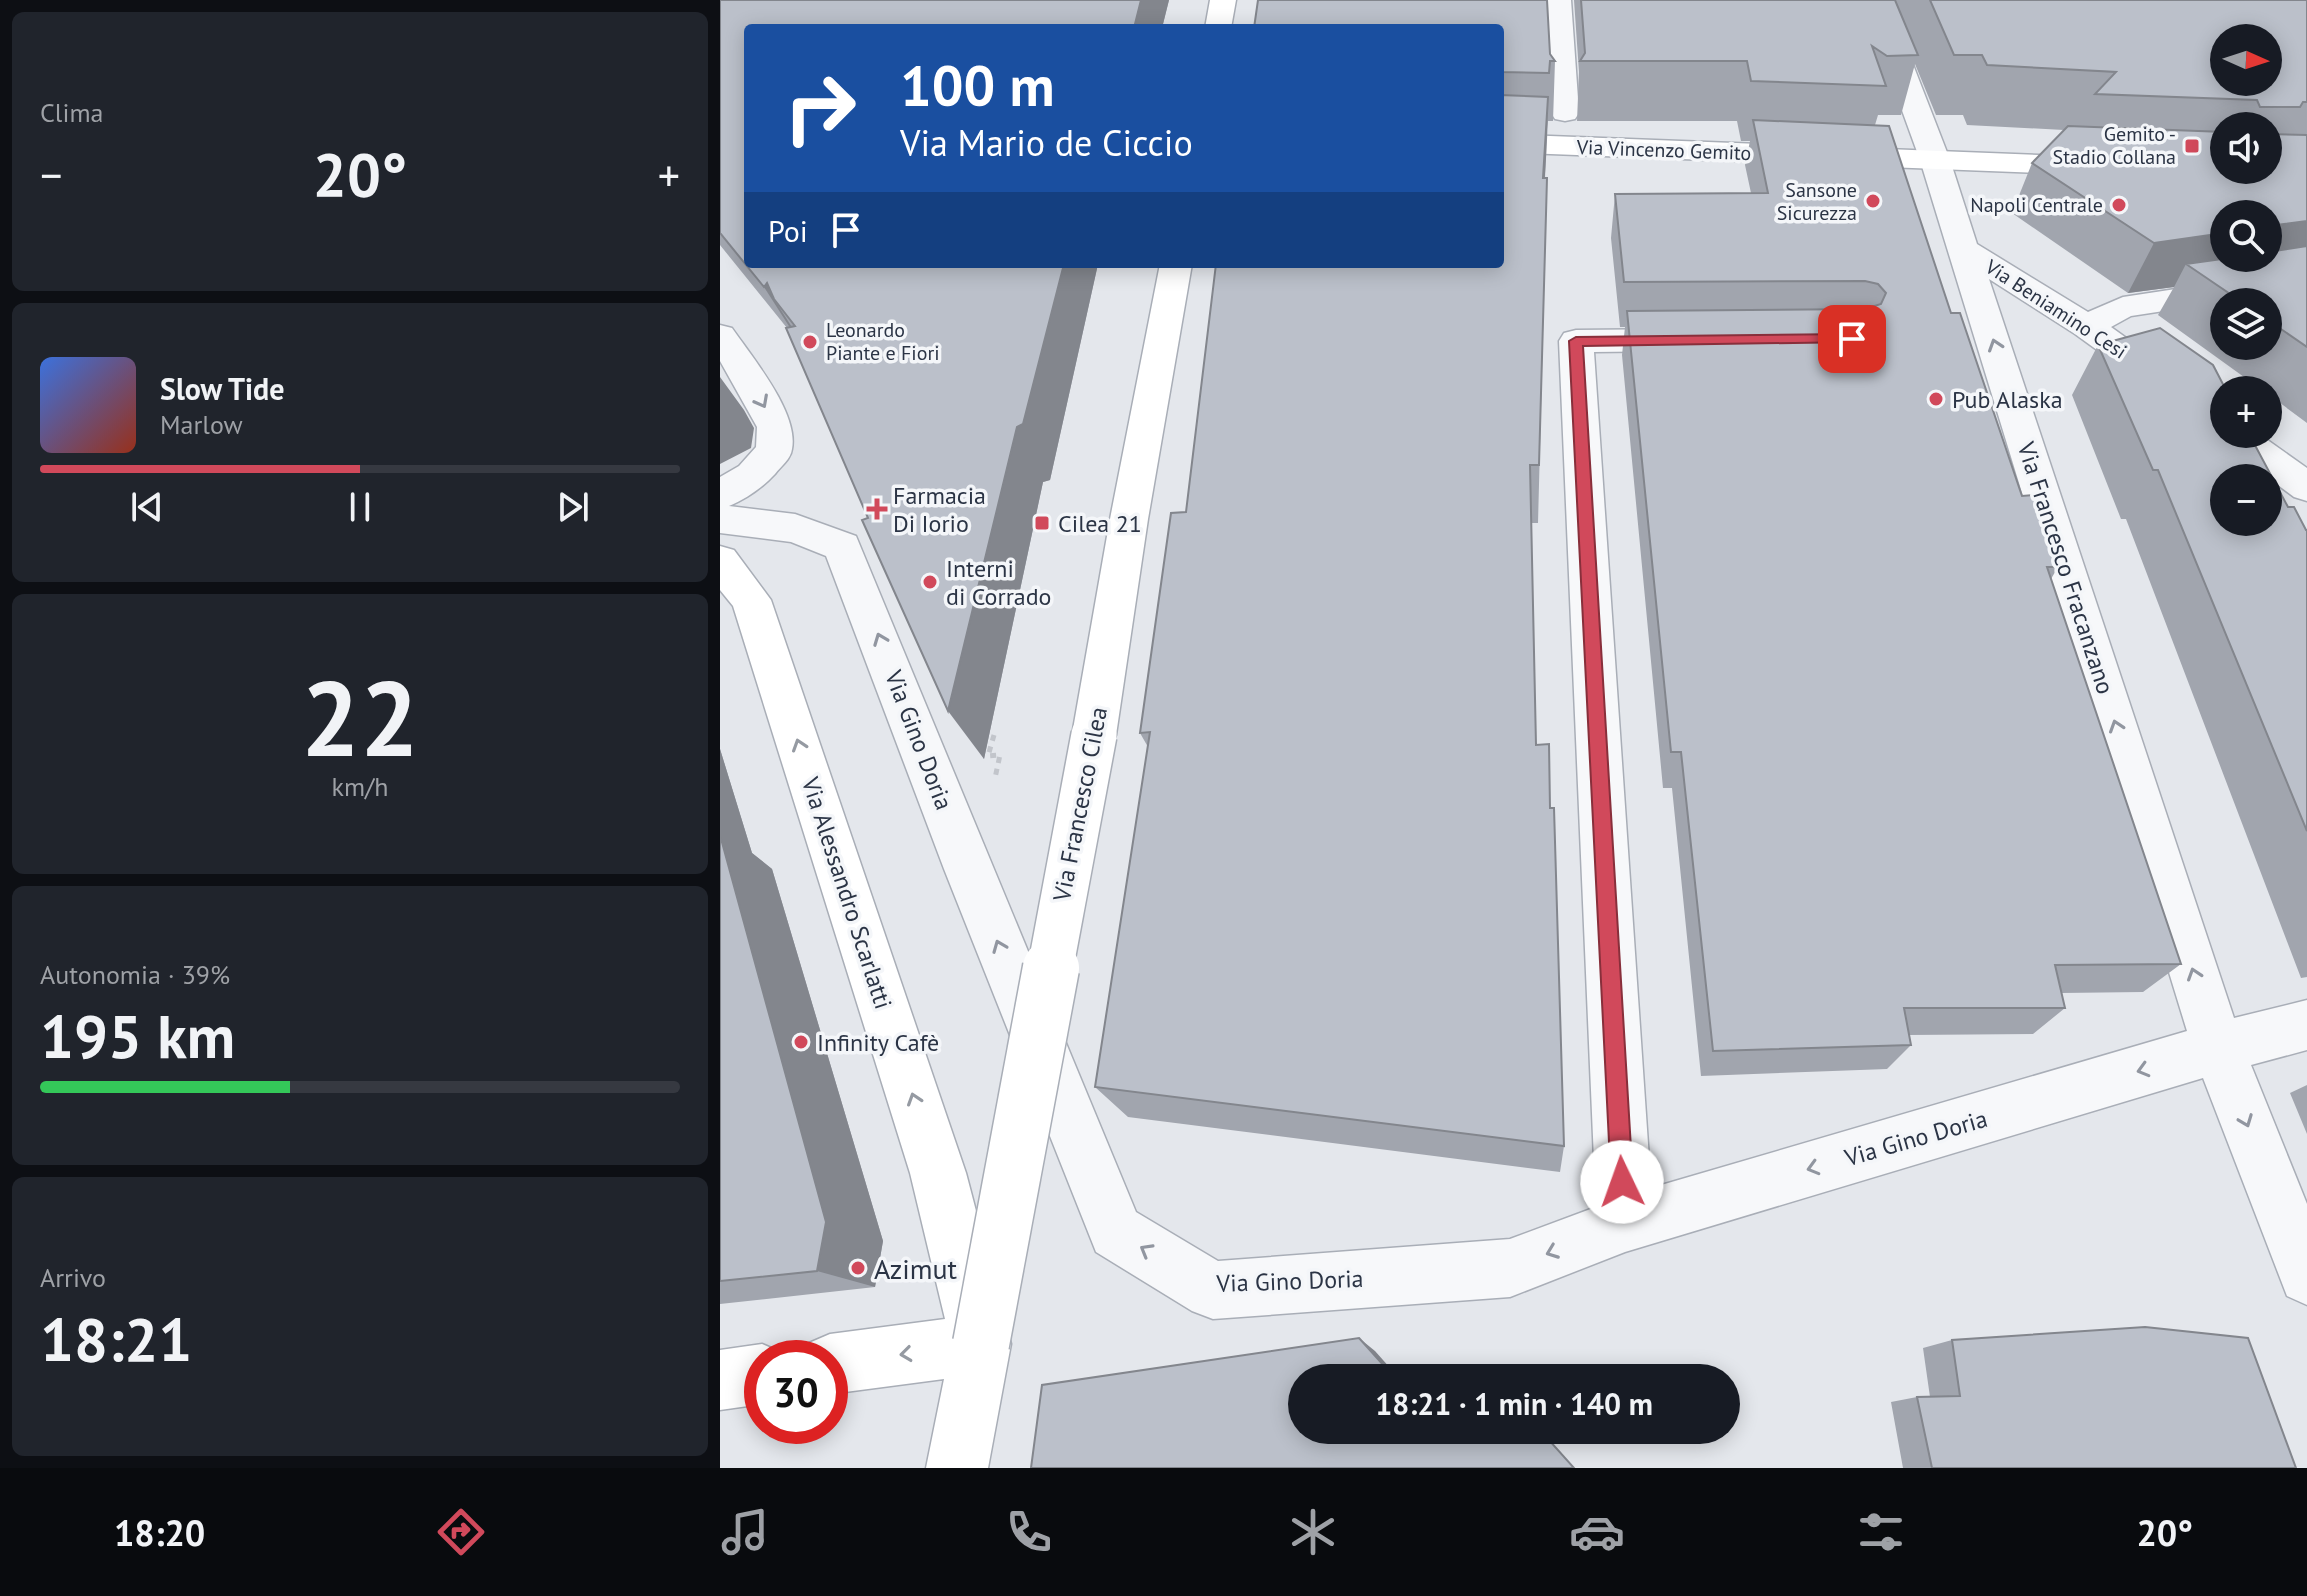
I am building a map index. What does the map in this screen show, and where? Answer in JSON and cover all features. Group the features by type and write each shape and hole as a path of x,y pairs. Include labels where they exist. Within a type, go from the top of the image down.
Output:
{"street":[{"path":"1219,24 1223,0"},
{"path":"1558,0 1565,113"},
{"name":"Via Francesco Fracanzano","path":"1875,0 1935,160 2218,1048 2307,1276"},
{"name":"Via Vincenzo Gemito","path":"1504,143 2120,167"},
{"name":"Via Beniamino Cesi","path":"1964,249 2087,326 2210,416"},
{"name":"Via Francesco Cilea","path":"981,1344 1094,735 1129,519 1175,268"},
{"path":"2087,326 2123,307 2307,279"},
{"path":"720,336 747,375 775,427 774,451 752,475 720,495"},
{"path":"1625,1224 1576,341 1714,340"},
{"path":"2253,448 2307,487"},
{"name":"Via Gino Doria","path":"720,519 795,528 842,546 968,869 1116,1232 1213,1290 1510,1268 1625,1224 2218,1048 2307,1025"},
{"name":"Via Alessandro Scarlatti","path":"720,561 751,600 938,1173 981,1344 957,1468"},
{"path":"848,1362 981,1344"},
{"path":"720,1380 744,1377"}],"path":[{"path":"994,735 988,756 1000,755"}],"building":[{"path":"720,0 1141,0 1135,24 744,24 744,262 720,233"},
{"path":"1258,0 1547,0 1550,54 1555,61 1550,61 1549,73 1504,72 1504,24 1255,24"},
{"path":"1581,0 1895,0 1918,55 1887,56 1872,46 1886,86 1751,81 1747,61 1580,61 1585,53"},
{"path":"1930,0 2307,0 2307,102 2300,107 2260,107 2257,100 2095,94 2116,72 1987,65 1982,55 1954,55"},
{"path":"1504,95 1548,97 1543,178 1547,178 1539,465 1530,465 1536,745 1549,744 1550,808 1554,808 1564,1146 1095,1087 1150,732 1140,733 1171,513 1186,512 1216,268 1504,268"},
{"path":"1753,120 1889,126 1951,313 1960,313 2022,496 2034,495 2058,567 2047,567 2181,964 2055,965 2065,1008 1904,1008 1911,1045 1713,1051 1681,752 1671,752 1627,311 1865,309 1881,304 1886,293 1878,284 1865,281 1624,282 1615,194 1768,193"},
{"path":"2068,126 2210,131 2210,184 2282,184 2282,134 2307,135 2307,221 2282,224 2282,200 2210,200 2210,235 2154,243 2032,163"},
{"path":"2307,246 2307,347 2282,330 2282,288 2221,288 2186,264 2210,261 2210,272 2282,272 2282,250"},
{"path":"749,268 1063,268 1023,424 1017,427 948,711 862,520 868,518 786,328 795,326 774,299 767,283 764,287"},
{"path":"2160,328 2213,365 2219,376 2210,376 2210,448 2256,448 2265,464 2210,464 2210,536 2282,536 2282,496 2288,507 2294,507 2307,530 2307,831 2158,470 2153,470 2098,345"},
{"path":"720,835 826,1222 817,1271 720,1281"},
{"path":"2145,1327 2248,1338 2296,1468 1932,1468 1917,1397 1960,1396 1952,1340"},
{"path":"1359,1338 1382,1364 1288,1364 1288,1444 1553,1444 1574,1468 1031,1468 1042,1385"}],"place":[{"name":"Gemito - Stadio Collana","path":"2192,146"},
{"name":"Sansone Sicurezza","path":"1873,201"},
{"name":"Napoli Centrale","path":"2119,205"},
{"name":"Leonardo Piante e Fiori","path":"810,342"},
{"name":"Pub Alaska","path":"1936,399"},
{"name":"Farmacia Di Iorio","path":"877,509"},
{"name":"Cilea 21","path":"1042,523"},
{"name":"Interni di Corrado","path":"930,582"},
{"name":"Infinity Cafè","path":"801,1042"},
{"name":"Azimut","path":"858,1268"}],"route":[{"path":"1622,1182 1576,341 1852,339"}]}
